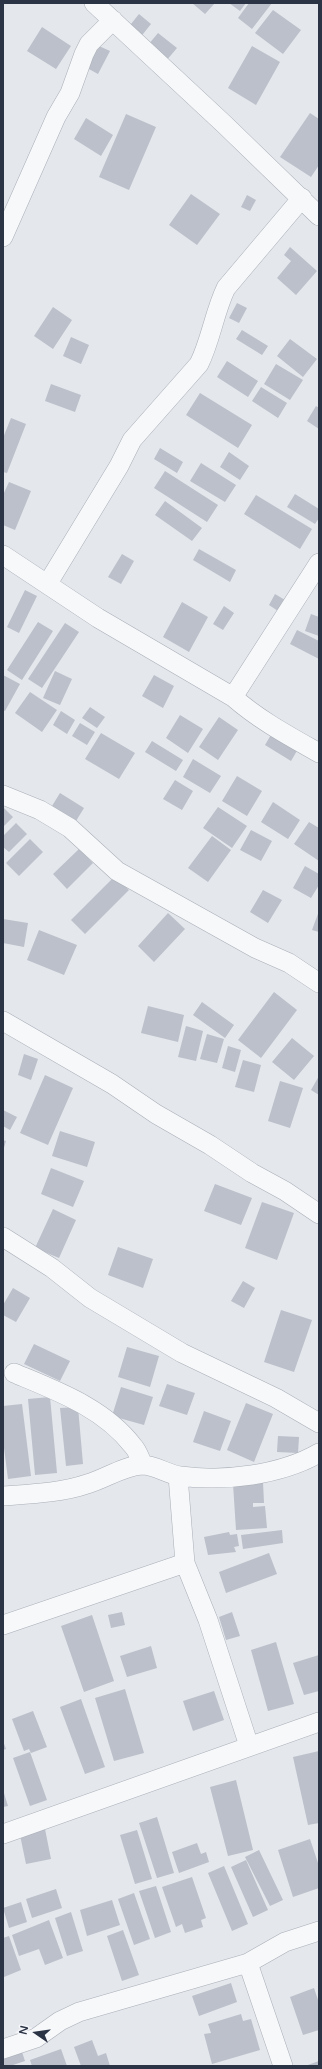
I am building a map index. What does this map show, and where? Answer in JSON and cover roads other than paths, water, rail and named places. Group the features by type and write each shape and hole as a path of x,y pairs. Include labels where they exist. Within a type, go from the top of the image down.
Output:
{"street":[{"path":"94,3 302,198 319,216"},
{"path":"3,237 56,116 70,93 89,44 113,20"},
{"path":"48,583 119,466 132,440 199,364 206,350 219,302 226,288 302,198"},
{"path":"3,555 48,583 98,618 233,697 247,710 273,727 319,753"},
{"path":"233,697 319,563"},
{"path":"3,795 40,810 70,828 118,871 255,948 289,963 319,983"},
{"path":"3,1021 112,1084 156,1114 210,1145 252,1173 285,1191 319,1214"},
{"path":"3,1237 52,1268 90,1298 182,1353 276,1398 319,1423"},
{"path":"14,1373 82,1402 123,1435 134,1447 142,1465"},
{"path":"3,1496 60,1490 88,1484 142,1465 178,1476 204,1478 275,1471 302,1463 319,1453"},
{"path":"178,1476 185,1563 208,1620 249,1746"},
{"path":"3,1625 185,1563"},
{"path":"3,1834 319,1722"},
{"path":"3,2049 36,2038 60,2021 79,2012 248,1963 285,1942 319,1931"},
{"path":"248,1963 283,2066"}]}
